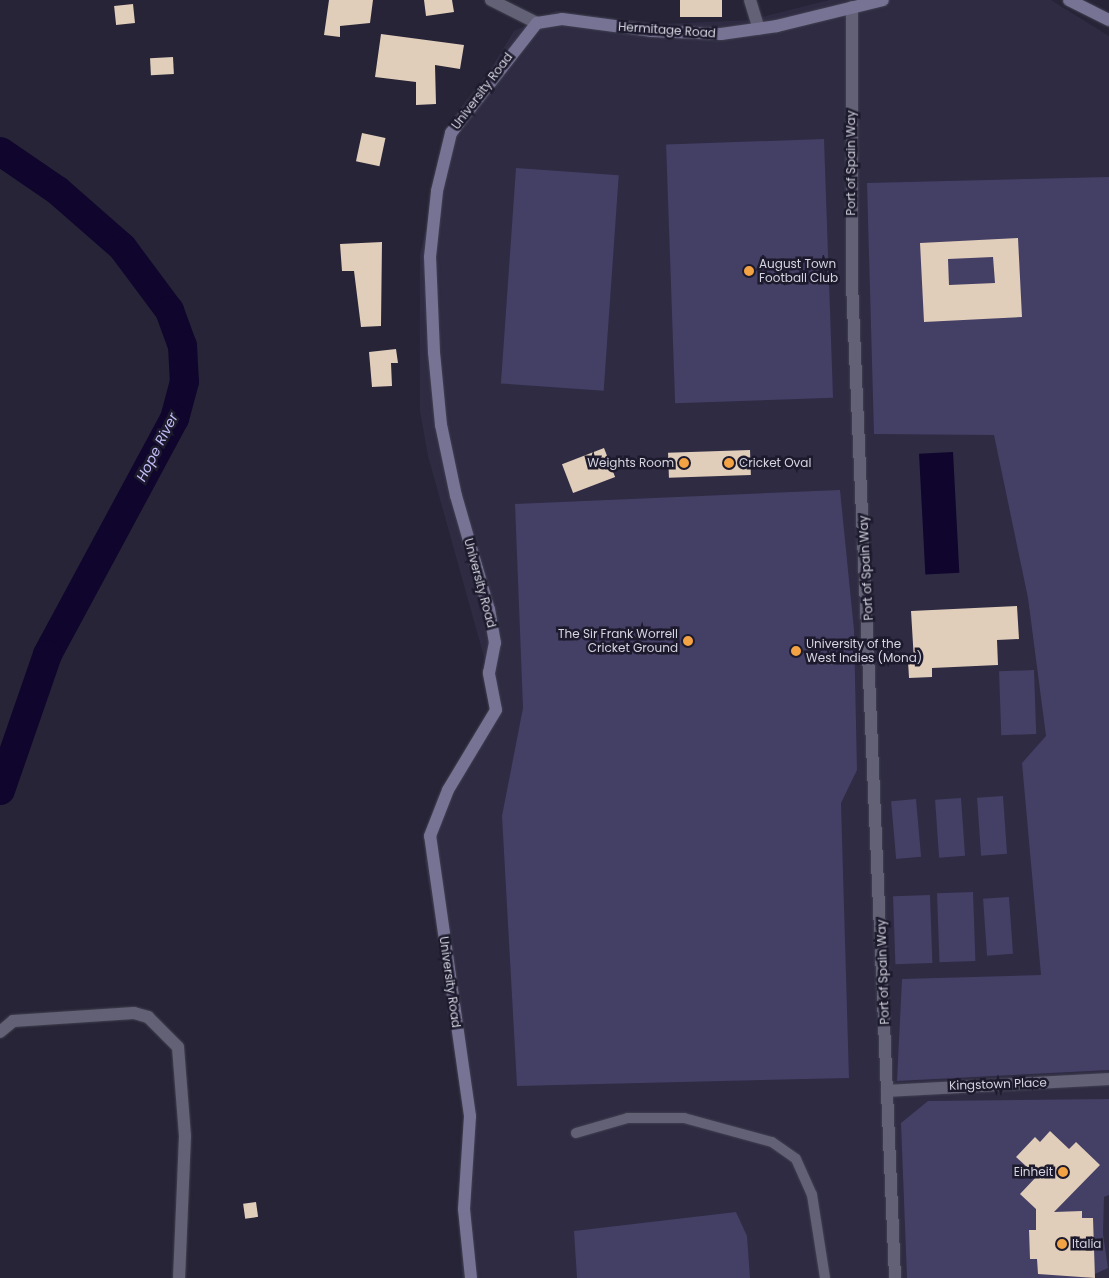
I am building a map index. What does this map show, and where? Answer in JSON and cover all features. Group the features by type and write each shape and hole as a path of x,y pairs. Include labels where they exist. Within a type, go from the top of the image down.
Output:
{"street":[{"path":"492,0 505,10 521,13 537,23"},
{"path":"521,0 521,13"},
{"path":"750,0 759,29"},
{"name":"Hermitage Road","path":"537,23 562,19 652,31 721,34 759,29 883,0"},
{"path":"1069,0 1109,20"},
{"name":"Port of Spain Way","path":"852,8 852,284 895,1278"},
{"name":"University Road","path":"471,1278 464,1209 470,1116 430,836 448,790 496,710 489,673 495,642 441,425 430,257 437,191 451,132 503,61 537,23"},
{"path":"0,1032 13,1021 134,1013 161,1027 178,1047 185,1136 179,1278"},
{"name":"Kingstown Place","path":"887,1091 1109,1079"}],"lane":[{"path":"576,1133 628,1118 684,1118 772,1142 796,1159 812,1196 825,1278"}],"shaded area":[{"name":"University of the West Indies (Mona)","path":"829,0 1051,0 1109,36 1109,1278 462,1278 459,1206 468,1120 425,862 427,829 437,797 493,708 494,693 428,456 420,411 420,253 450,135 514,31 556,11 661,24 750,20"},
{"name":"August Town Football Club","path":"824,139 833,398 675,403 666,145"},
{"path":"516,168 619,175 604,391 501,383"},
{"path":"1109,177 1109,1070 897,1081 902,979 1041,975 1022,763 1046,736 1028,598 994,435 874,434 867,183"},
{"path":"953,452 959,573 925,575 919,454"},
{"path":"840,490 854,630 857,770 841,803 849,1078 517,1086 502,816 523,708 515,504"},
{"path":"1034,670 1036,734 1001,735 999,671"},
{"path":"1003,796 1007,854 981,856 977,798"},
{"path":"961,798 965,856 939,858 935,800"},
{"path":"916,799 921,857 896,859 891,801"},
{"path":"973,892 975,961 939,962 937,893"},
{"path":"930,895 932,963 895,964 893,896"},
{"path":"1009,897 1013,954 987,956 983,899"},
{"path":"1109,1099 1109,1195 1104,1197 1103,1234 1108,1268 1086,1278 907,1278 901,1123 928,1101"},
{"path":"736,1212 747,1236 750,1278 577,1278 574,1231"}],"building":[{"path":"329,0 373,0 370,23 340,26 340,37 324,35"},
{"path":"424,0 452,0 454,12 426,16"},
{"path":"680,0 722,0 722,17 680,17"},
{"path":"133,4 135,23 116,25 114,6"},
{"path":"381,34 464,45 460,69 435,65 436,104 416,105 416,82 375,77"},
{"path":"173,57 174,74 151,75 150,58"},
{"path":"362,133 385,138 379,166 356,161"},
{"path":"1018,238 1022,317 924,322 920,243","holes":["993,257 995,283 949,285 948,259"]},
{"path":"382,242 381,326 361,327 354,271 342,271 340,244"},
{"path":"396,349 398,363 391,363 392,386 372,387 369,352"},
{"path":"604,448 615,477 573,493 562,464"},
{"path":"750,450 751,475 669,478 668,453"},
{"path":"1017,606 1019,639 997,640 998,665 932,668 932,677 909,678 908,661 914,661 911,611"},
{"path":"1050,1131 1069,1149 1076,1142 1100,1165 1054,1212 1082,1211 1082,1218 1093,1218 1095,1278 1038,1274 1037,1259 1030,1259 1029,1230 1036,1230 1036,1209 1020,1194 1037,1176 1016,1157 1035,1137 1040,1142"},
{"path":"256,1202 258,1217 245,1219 243,1204"}],"waterway":[{"name":"Hope River","path":"0,151 57,190 122,247 169,310 182,345 184,381 174,418 47,654 0,790"}],"place":[{"name":"August Town Football Club","path":"749,271"},
{"name":"Weights Room","path":"684,463"},
{"name":"Cricket Oval","path":"729,463"},
{"name":"The Sir Frank Worrell Cricket Ground","path":"688,641"},
{"name":"University of the West Indies (Mona)","path":"796,651"},
{"name":"Einheit","path":"1063,1172"},
{"name":"Italia","path":"1062,1244"}]}
